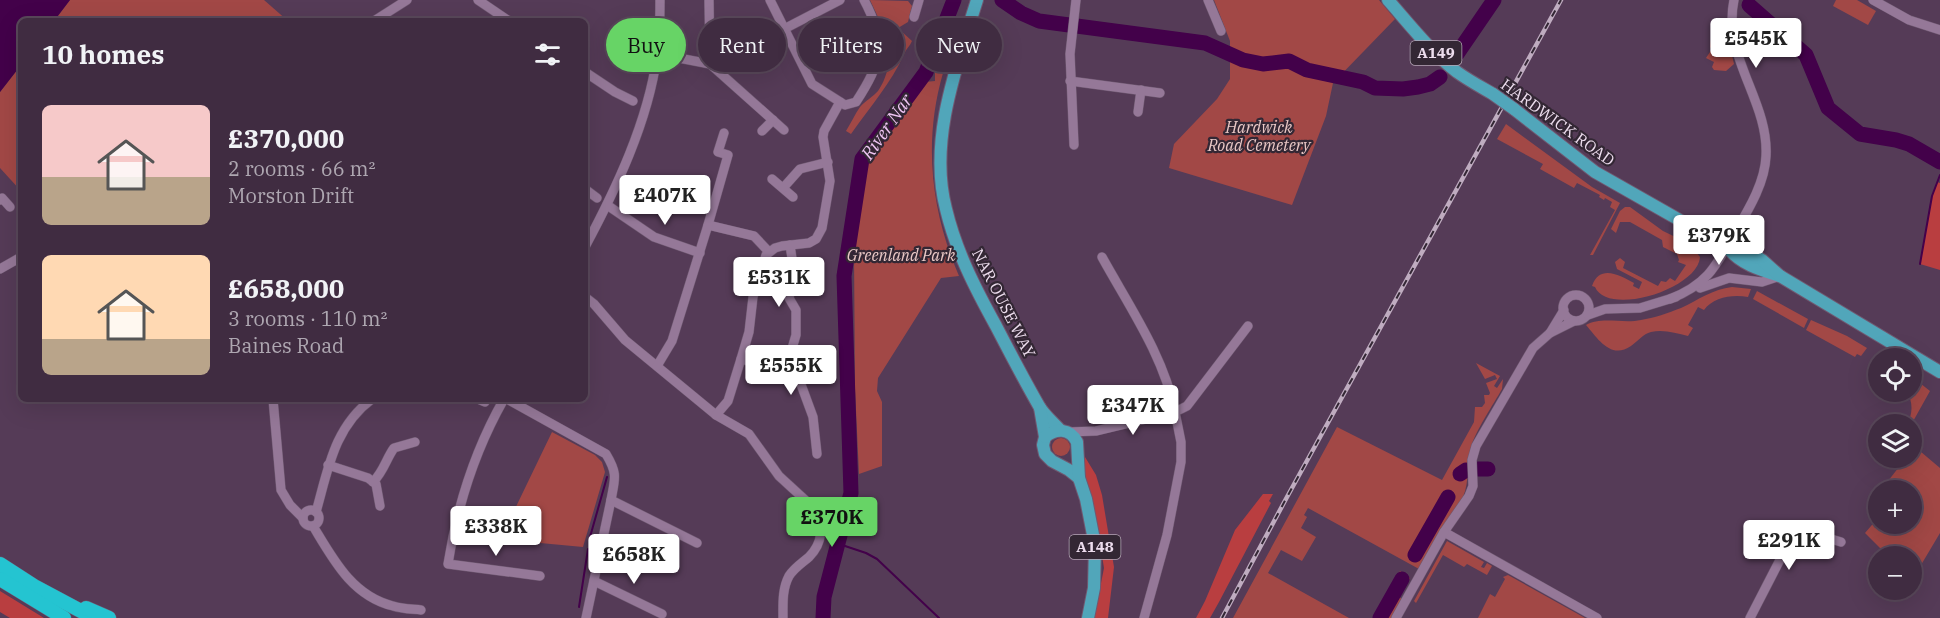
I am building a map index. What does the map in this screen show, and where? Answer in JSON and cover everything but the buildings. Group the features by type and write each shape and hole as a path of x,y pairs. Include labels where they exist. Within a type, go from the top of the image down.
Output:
{"highway":[{"path":"0,564 67,618"},
{"path":"0,579 94,618"},
{"path":"31,591 109,618"}],"main road":[{"name":"NAR OUSE WAY","path":"977,0 953,76 946,110 941,177 945,207 969,276 1040,408 1064,431 1075,437 1079,478 1086,499 1095,545 1094,588 1088,618"},
{"name":"HARDWICK ROAD","path":"1388,0 1417,35 1458,73 1493,94 1595,172 1727,247 1734,256 1759,270 1780,276 1940,372"},
{"name":"NAR OUSE WAY","path":"1040,408 1045,437 1043,445 1045,454 1079,478"},
{"path":"1045,437 1051,432 1064,431"},
{"path":"1061,464 1070,461 1077,452"}],"street":[{"path":"379,18 407,0"},
{"path":"478,0 505,18"},
{"path":"659,18 660,0"},
{"path":"709,0 709,18"},
{"path":"770,0 779,18"},
{"path":"786,28 840,0"},
{"path":"786,33 812,84 840,102 849,105 856,102 872,77 879,47 878,31 864,0"},
{"path":"914,17 919,0"},
{"path":"1074,145 1070,81 1076,0"},
{"path":"1208,0 1221,31"},
{"path":"1670,299 1691,290 1704,280 1744,217 1765,168 1766,154 1762,125 1734,44 1732,26 1734,0"},
{"path":"1873,0 1909,20 1940,30"},
{"path":"588,241 607,205 630,150 646,104 654,72"},
{"path":"719,72 784,130"},
{"path":"588,74 633,101"},
{"path":"1070,81 1160,93"},
{"path":"1138,112 1141,90"},
{"path":"716,415 728,401 741,359 749,332 753,297 763,261 769,252 782,246 809,243 819,235 830,181 823,137 840,102"},
{"path":"762,131 773,120"},
{"path":"657,366 672,341 700,253 728,155 718,152 724,133"},
{"path":"783,188 800,169 828,162"},
{"path":"772,179 793,197"},
{"path":"588,191 597,198"},
{"path":"0,200 2,198 10,207"},
{"path":"607,205 654,237 700,253"},
{"path":"708,225 754,236 769,252"},
{"path":"785,372 796,335 796,310 789,298 794,272 790,245"},
{"path":"1102,257 1166,377 1181,442 1181,462 1167,535 1144,618"},
{"path":"0,269 18,259"},
{"path":"1396,618 1444,532 1469,496 1473,486 1472,460 1480,439 1533,348 1550,333 1605,309 1640,308 1723,279 1735,278 1761,282 1780,276"},
{"path":"1550,333 1564,310 1566,301 1573,296 1581,296 1605,309"},
{"path":"588,299 625,340 716,415 749,434 779,476 808,502 819,516 822,529 819,545 787,579 783,590 783,618"},
{"path":"1587,301 1588,315"},
{"path":"1564,310 1567,317 1574,321"},
{"path":"1064,431 1096,431 1175,412 1186,406 1248,326"},
{"path":"741,359 794,374 801,385 813,417 817,454"},
{"path":"273,402 281,490 290,505 307,525 312,526 353,585 381,603 415,612"},
{"path":"312,526 319,519 316,512 334,448 348,423 369,402"},
{"path":"503,402 480,448 469,478 457,517 448,564 540,576"},
{"path":"511,402 606,454 614,468 615,482 586,618"},
{"path":"1077,452 1096,431"},
{"path":"373,482 382,473 387,458 394,448 415,442"},
{"path":"328,465 368,478 376,484 380,506"},
{"path":"611,500 697,543"},
{"path":"303,518 307,512 312,510 316,512"},
{"path":"1444,532 1597,618"},
{"path":"1750,618 1785,550 1792,542 1811,535 1842,542"},
{"path":"594,580 662,614"}],"green space":[{"path":"70,0 264,0 285,18 56,18"},
{"path":"870,0 908,1 912,6 908,22 904,24 904,18 878,18"},
{"name":"Hardwick Road Cemetery","path":"1214,0 1379,0 1395,19 1333,83 1326,116 1292,205 1169,168 1174,144 1217,99 1230,79 1230,41"},
{"path":"1836,0 1857,0 1876,11 1868,25 1833,6"},
{"path":"1712,33 1722,33 1728,38 1734,64 1726,71 1714,70 1712,67 1714,62 1706,58 1712,49 1710,47"},
{"path":"904,34 912,41 904,54"},
{"path":"18,69 18,188 0,168 0,92"},
{"path":"886,72 894,72 851,134 846,131 856,113 878,91"},
{"name":"Greenland Park","path":"935,72 942,72 933,125 933,176 936,201 949,251 959,276 941,278 878,378 877,391 882,402 882,466 859,474 855,389 854,252 866,169 872,153 924,82 935,81"},
{"path":"1506,124 1592,187 1620,203 1593,255 1590,255 1615,210 1610,207 1612,202 1605,198 1604,200 1599,197 1600,195 1577,183 1574,188 1540,169 1543,164 1497,139"},
{"path":"1625,207 1630,207 1663,231 1690,244 1700,257 1695,269 1685,279 1652,295 1633,299 1603,296 1592,286 1600,275 1610,273 1634,283 1633,286 1639,289 1642,282 1617,269 1615,262 1620,258 1625,262 1623,268 1658,286 1661,281 1666,282 1670,278 1675,281 1686,265 1678,262 1677,254 1663,247 1662,240 1630,222 1620,222 1616,233 1611,229 1620,211"},
{"path":"1732,287 1751,289 1748,297 1718,299 1704,310 1698,307 1688,325 1693,328 1688,336 1665,331 1651,332 1624,350 1617,351 1606,346 1586,325 1598,321 1634,321 1651,318 1681,308 1712,292"},
{"path":"1757,291 1808,319 1804,328 1753,299"},
{"path":"1811,320 1867,348 1861,356 1857,354 1855,357 1806,330"},
{"path":"1476,363 1500,376 1494,386 1497,388 1503,379 1502,389 1473,440 1463,497 1419,569 1308,508 1304,515 1307,517 1301,528 1316,537 1302,561 1281,550 1268,573 1349,618 1233,618 1337,427 1442,480 1474,422 1475,407 1482,407 1485,403 1484,395 1490,393 1486,383 1497,379 1495,375 1485,379"},
{"path":"1922,385 1930,391 1917,414 1910,414 1910,402 1922,402"},
{"path":"552,432 595,455 602,462 605,472 583,547 464,536 470,506 512,515"},
{"path":"1057,438 1065,438 1070,443 1068,454 1057,456 1052,451 1052,443"},
{"path":"1922,453 1940,468 1940,533 1922,563 1922,546 1878,546 1865,533 1868,530 1868,534 1922,534 1922,480 1889,480 1898,468 1922,468"},
{"path":"1447,541 1484,562 1481,567 1484,568 1487,563 1492,566 1487,575 1467,564 1464,567 1443,555 1416,603 1414,601"},
{"path":"1400,571 1410,578 1399,597 1402,599 1391,618 1374,618"},
{"path":"1508,575 1585,618 1478,618 1490,594 1495,597 1505,579 1503,577"}],"shaded area":[{"path":"0,0 70,0 56,18 18,18 18,69 0,92"},
{"path":"1937,182 1940,183 1940,270 1920,264 1932,196"},
{"path":"1085,457 1096,475 1102,495 1114,567 1108,618 1094,618 1104,568 1083,467"},
{"path":"1263,494 1273,494 1269,501 1271,503 1219,602 1210,618 1196,618 1235,530"},
{"path":"0,591 44,618 10,618 0,612"}],"waterway":[{"name":"River Nar","path":"823,618 824,597 851,493 844,276 862,159 926,72 954,0"},
{"path":"1002,0 1021,13 1039,21 1205,43 1243,60 1263,64 1289,61 1307,70 1363,82 1375,88 1418,87 1430,84 1440,77"},
{"path":"1457,54 1494,0"},
{"path":"1749,5 1806,55 1828,108 1860,134 1909,144 1940,162"},
{"path":"1920,264 1932,196 1940,175"},
{"path":"1478,469 1488,469"},
{"path":"1460,474 1466,470"},
{"path":"590,537 607,477"},
{"path":"1415,555 1448,497"},
{"path":"839,544 877,559 939,618"},
{"path":"579,607 588,549"},
{"path":"1380,618 1402,579"}],"railway":[{"path":"1222,618 1561,0"}]}
